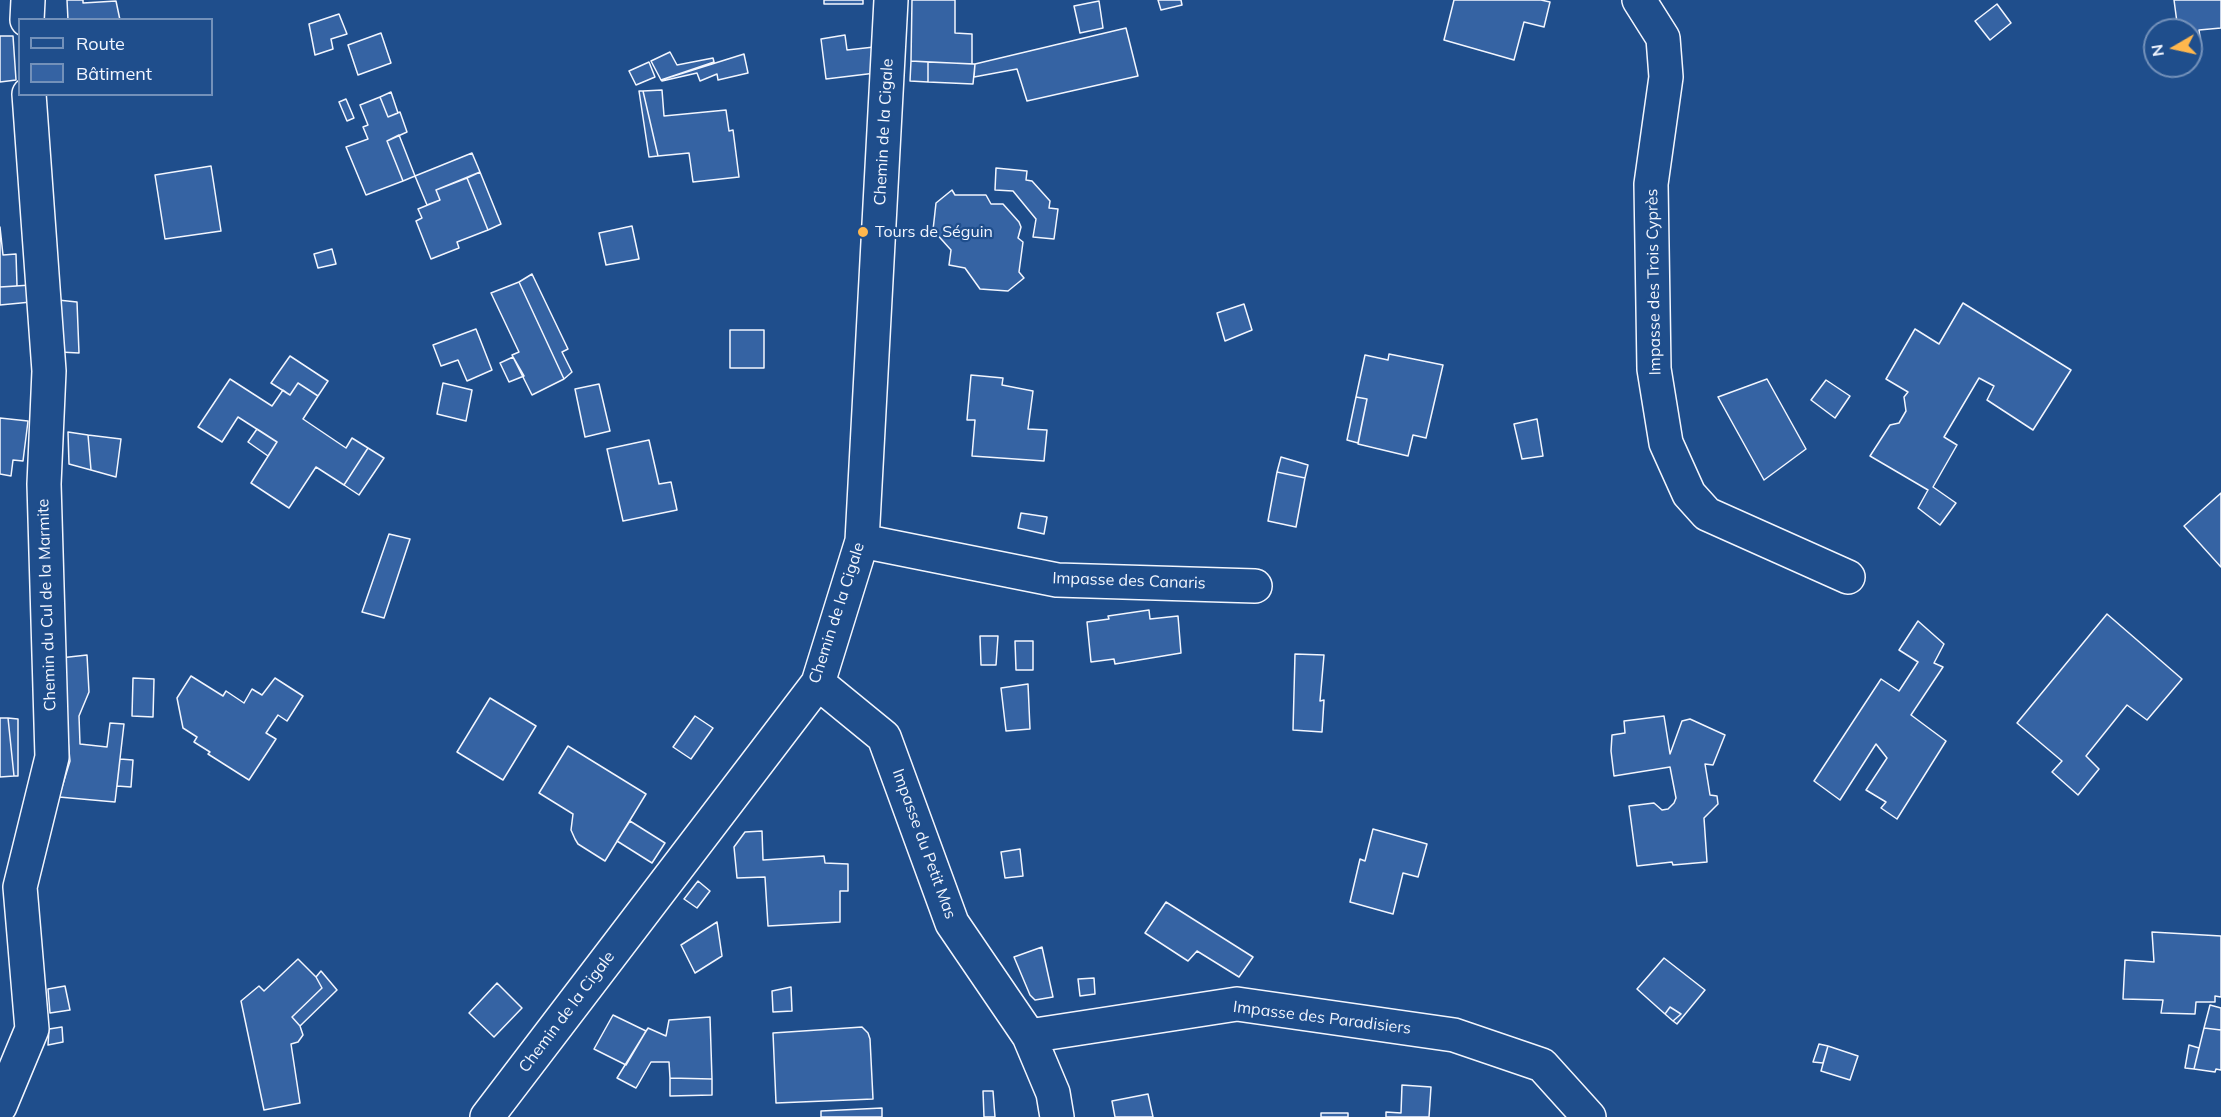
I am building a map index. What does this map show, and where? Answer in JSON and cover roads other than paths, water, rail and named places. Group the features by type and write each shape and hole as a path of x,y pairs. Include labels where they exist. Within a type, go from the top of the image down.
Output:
{"street":[{"path":"27,18 28,0"},
{"name":"Chemin de la Cigale","path":"487,1117 818,683 862,541 891,0"},
{"name":"Impasse des Trois Cyprès","path":"1639,0 1663,38 1666,77 1651,184 1654,369 1666,443 1689,494 1707,514 1848,577"},
{"name":"Chemin du Cul de la Marmite","path":"0,1106 32,1029 20,887 52,757 44,484 49,371 29,96"},
{"name":"Impasse des Canaris","path":"862,541 1057,580 1255,586"},
{"name":"Impasse du Petit Mas","path":"818,683 884,737 952,923 1029,1036 1053,1093 1057,1117"},
{"name":"Impasse des Paradisiers","path":"1029,1036 1237,1004 1443,1033 1542,1065 1589,1117"}],"place":[{"name":"Tours de Séguin","path":"863,232"}]}
